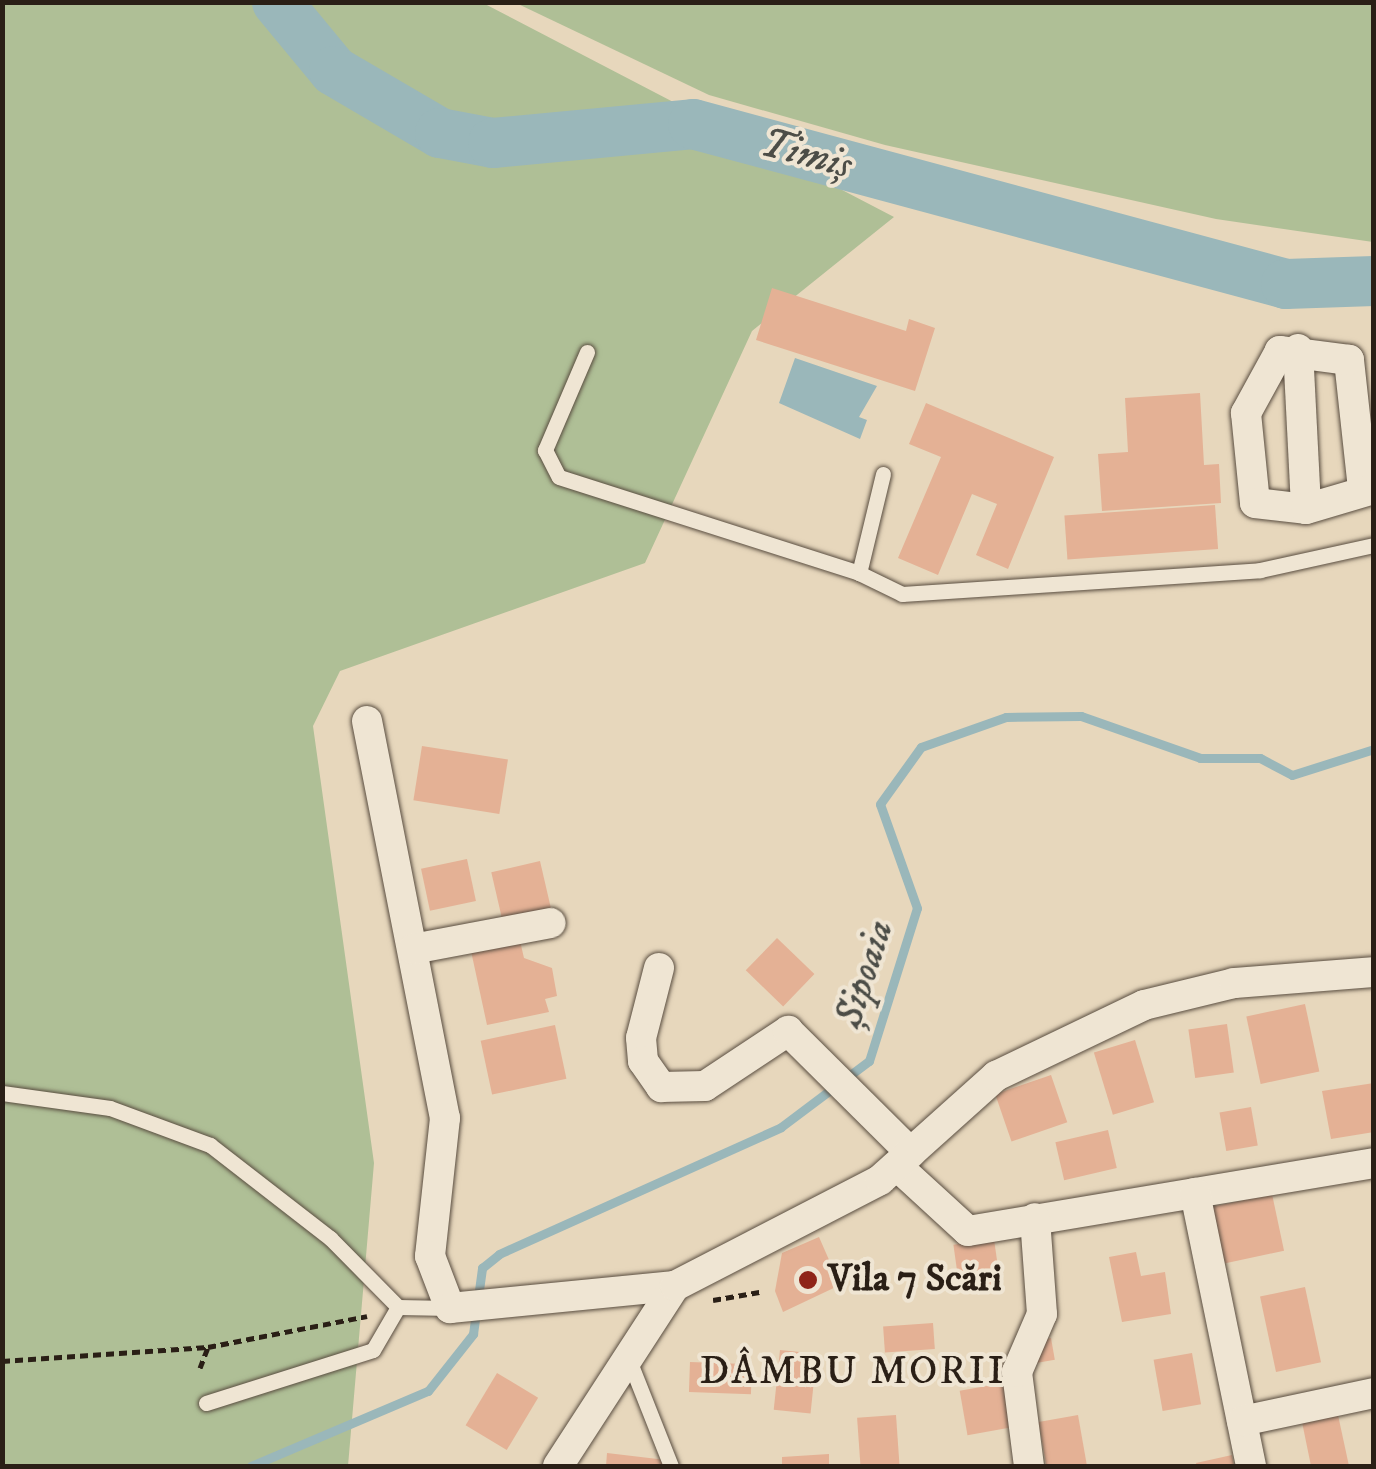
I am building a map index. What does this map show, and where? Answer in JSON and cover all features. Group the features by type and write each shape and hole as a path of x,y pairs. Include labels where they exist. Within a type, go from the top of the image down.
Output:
{"street":[{"path":"1298,349 1306,508"},
{"path":"1298,349 1349,360 1368,489 1306,508 1255,502 1245,439 1264,366 1298,349"},
{"path":"367,720 445,1118 430,1256 456,1308 675,1286 904,1160 996,1076 1093,1025 1234,983 1374,972"},
{"path":"413,949 550,923"},
{"path":"658,968 641,1038 643,1062 661,1087 705,1086 788,1030 814,1051 888,1129 904,1160 968,1231 1374,1163"},
{"path":"1195,1193 1252,1466"},
{"path":"1029,1466 1017,1372 1042,1314 1035,1218"},
{"path":"558,1466 675,1286"},
{"path":"1242,1422 1374,1393"}],"lane":[{"path":"587,352 545,450 560,478 859,573 902,594 972,594 1305,565 1374,545"},
{"path":"859,573 883,474"},
{"path":"2,1093 110,1108 210,1145 330,1238 398,1307 456,1308"},
{"path":"206,1403 373,1350 398,1307"},
{"path":"627,1356 670,1466"}],"path":[{"path":"2,1361 208,1347 398,1307"},
{"path":"200,1368 208,1347"}],"green space":[{"path":"3,3 483,3 894,217 752,331 645,563 340,671 313,726 374,1163 348,1466 3,1466"},
{"path":"516,3 1373,3 1373,242 1216,219 885,145 709,95"}],"water":[{"path":"795,358 877,386 859,417 867,420 860,439 779,403"}],"building":[{"path":"772,288 906,331 909,319 935,328 915,391 756,340"},
{"path":"1200,393 1204,465 1219,464 1221,503 1102,511 1098,454 1128,452 1125,398"},
{"path":"926,403 1054,457 1008,569 976,555 997,504 972,494 938,575 898,558 941,457 909,444"},
{"path":"1215,505 1218,549 1067,559 1064,516"},
{"path":"422,746 508,760 499,814 413,800"},
{"path":"467,859 476,901 430,911 421,869"},
{"path":"540,861 552,914 503,925 491,872"},
{"path":"777,938 814,974 783,1006 746,970"},
{"path":"520,941 524,958 552,968 557,996 545,999 549,1012 487,1025 471,951"},
{"path":"1305,1004 1319,1071 1261,1084 1246,1016"},
{"path":"1227,1024 1234,1073 1195,1078 1188,1029"},
{"path":"555,1025 566,1079 492,1095 481,1041"},
{"path":"1135,1040 1154,1102 1113,1115 1094,1053"},
{"path":"1051,1075 1067,1122 1011,1141 995,1094"},
{"path":"1374,1083 1374,1132 1331,1139 1322,1091"},
{"path":"1251,1107 1258,1145 1226,1151 1219,1113"},
{"path":"1108,1130 1117,1168 1064,1180 1055,1142"},
{"path":"1272,1194 1284,1251 1224,1263 1212,1207"},
{"path":"819,1237 840,1285 783,1312 775,1291 782,1253"},
{"path":"994,1239 1000,1284 960,1289 953,1245"},
{"path":"1136,1252 1141,1276 1165,1272 1171,1314 1122,1322 1109,1257"},
{"path":"1305,1287 1321,1362 1276,1372 1260,1297"},
{"path":"933,1323 935,1349 885,1352 883,1326"},
{"path":"1051,1338 1055,1360 1036,1363 1032,1341"},
{"path":"780,1350 817,1354 811,1414 774,1410"},
{"path":"1192,1353 1201,1404 1163,1411 1154,1360"},
{"path":"690,1362 752,1364 751,1394 689,1392"},
{"path":"497,1373 538,1398 507,1450 466,1425"},
{"path":"1004,1383 1012,1427 967,1435 960,1391"},
{"path":"896,1415 900,1466 860,1466 857,1418"},
{"path":"1078,1415 1087,1464 1046,1466 1039,1422"},
{"path":"1338,1415 1349,1466 1311,1466 1302,1422"},
{"path":"607,1453 666,1460 666,1466 606,1466"},
{"path":"829,1454 829,1466 782,1466 782,1457"},
{"path":"1232,1455 1234,1466 1196,1463"}],"waterway":[{"name":"Timiș","path":"277,2 334,71 440,133 493,143 693,124 1286,284 1374,281"},
{"name":"Șipoaia","path":"251,1466 428,1391 473,1334 482,1268 499,1254 781,1127 869,1061 917,908 880,804 921,747 1006,717 1081,716 1200,758 1260,758 1292,775 1374,749"}],"place":[{"name":"Vila 7 Scări","path":"808,1280"}],"district":[{"name":"DÂMBU MORII","path":"853,1372"}]}
